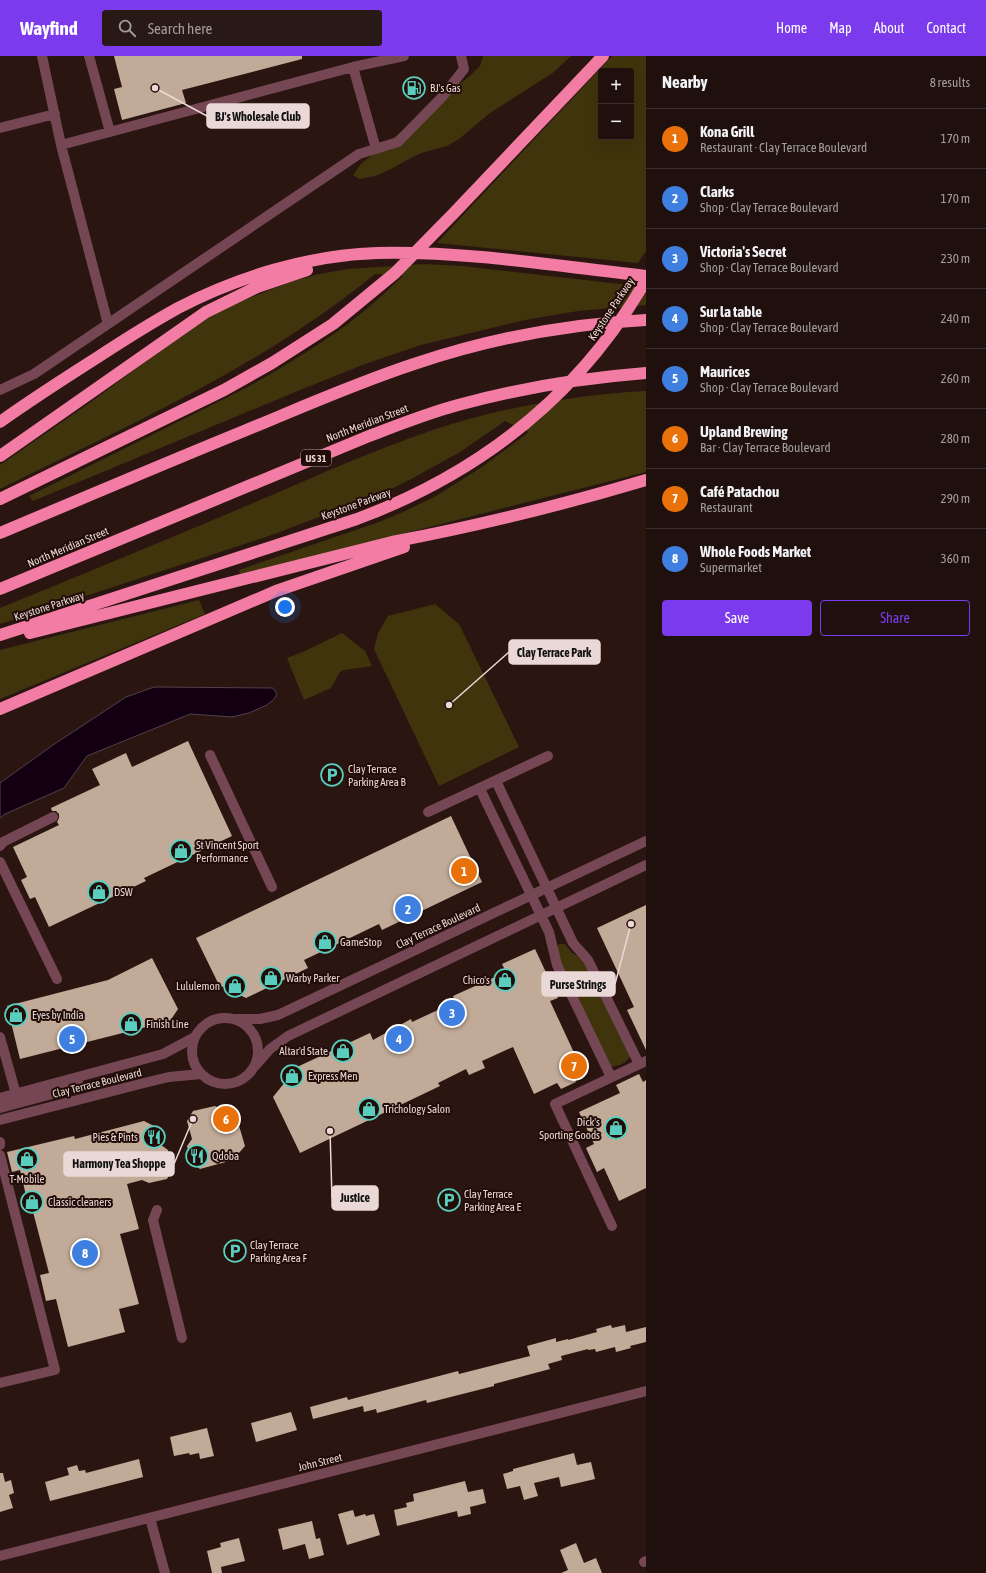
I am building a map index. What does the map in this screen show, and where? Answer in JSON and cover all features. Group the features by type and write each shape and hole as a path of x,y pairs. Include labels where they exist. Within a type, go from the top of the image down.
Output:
{"highway":[{"path":"0,499 250,376 333,324 395,273 603,56"},
{"path":"0,456 186,324 219,305 256,287 287,276 318,268 399,254"},
{"path":"0,422 54,385 146,327 178,309 209,294 266,273 302,263 352,255 458,255 646,276"},
{"name":"Keystone Parkway","path":"0,636 377,512 406,500 457,473 498,446 555,398 584,368 621,320 646,280"},
{"path":"0,533 350,387 414,364 466,348 526,335 594,325 646,320"},
{"name":"North Meridian Street","path":"0,589 348,444 413,419 456,405 524,388 568,381 646,373"},
{"path":"0,640 392,542 448,532 646,480"},
{"path":"605,492 646,486"},
{"path":"0,709 276,591 448,532"}],"street":[{"path":"42,56 62,145 108,324"},
{"path":"89,56 110,132"},
{"path":"62,145 354,67 404,56"},
{"path":"0,390 34,374 359,154 398,142 443,96 464,69 461,56"},
{"path":"354,67 376,149"},
{"path":"0,128 55,114"},
{"path":"210,755 272,887"},
{"path":"428,812 548,756"},
{"path":"496,781 573,943 588,960 643,1062 555,1104 612,1226"},
{"path":"480,789 550,932 557,965 611,1077"},
{"path":"0,846 3,842 53,818"},
{"name":"Clay Terrace Boulevard","path":"237,1019 260,1019 278,1015 646,841"},
{"path":"0,862 56,979"},
{"path":"256,1065 259,1049 254,1034 244,1022 237,1019 220,1017 204,1025 195,1037 192,1045 193,1060 201,1074 214,1082 228,1084 242,1080 248,1076 270,1048 288,1036 646,865"},
{"path":"0,1037 16,1094"},
{"name":"Clay Terrace Boulevard","path":"0,1098 163,1054 195,1037"},
{"path":"0,1108 52,1094 102,1070"},
{"name":"Clay Terrace Boulevard","path":"3,1119 169,1077 201,1074"},
{"path":"0,1128 3,1119"},
{"path":"0,1155 55,1370 0,1383"},
{"path":"157,1210 153,1220 182,1338"},
{"name":"John Street","path":"0,1556 646,1391"},
{"path":"150,1518 165,1573"}],"shaded area":[{"path":"483,56 571,56 554,72 490,113 459,139 447,146 421,153 375,176 359,179 353,175 361,164 471,75 480,66"},
{"path":"612,56 646,56 646,251 638,263 437,243 598,71 598,140 634,140 634,68 601,68"},
{"path":"424,264 462,266 646,287 646,305 578,311 525,320 421,345 365,364 305,388 33,501 29,496 246,388 309,351 352,320 403,276 375,274 332,307 241,366 146,417 0,489 0,465 212,315 234,304 290,282 319,274 348,269"},
{"path":"646,391 646,472 240,575 239,570 379,522 436,496 482,467 529,432 505,421 460,452 387,491 269,536 0,624 0,608 360,457 427,432 480,416 535,404 563,399"},
{"path":"199,600 205,614 0,699 0,650"},
{"path":"435,604 459,624 519,747 439,786 374,649 378,633 388,616"},
{"path":"342,633 365,651 372,666 344,670 340,672 331,688 304,700 287,658"},
{"path":"154,687 273,688 277,694 267,705 249,713 232,717 190,714 87,756 64,788 5,814 0,818 0,783 53,745 126,697"},
{"path":"559,944 565,944 572,953 586,960 631,1055 627,1061 615,1066 608,1066 558,962 556,949"}],"building":[{"path":"114,56 302,56 302,59 182,90 186,103 122,120 114,89 122,87"},
{"path":"188,741 232,836 144,878 146,881 49,927 35,897 30,899 21,880 27,877 13,847 59,825 57,822 59,814 56,811 52,811 51,808 100,785 92,769 126,753 132,767"},
{"path":"451,816 482,882 382,930 379,924 304,960 308,968 246,998 219,985 196,938"},
{"path":"646,905 646,1050 627,1010 634,1007 597,928"},
{"path":"535,949 558,998 550,1001 583,1072 574,1077 576,1082 561,1089 557,1083 534,1094 513,1047 482,1061 485,1068 469,1075 466,1069 438,1083 440,1086 300,1153 273,1097 297,1067 370,1033 373,1040 411,1019 412,1022 455,1002 453,996 506,972 502,964"},
{"path":"152,958 178,1009 170,1021 20,1059 7,1006 108,980"},
{"name":"Dick's Sporting Goods","path":"639,1074 643,1082 646,1080 646,1188 619,1201 604,1168 597,1172 586,1148 594,1144 579,1112 620,1093 616,1085"},
{"path":"215,1106 237,1119 245,1146 233,1160 200,1169 191,1162 187,1146 192,1139 187,1121 193,1111"},
{"path":"144,1121 158,1128 161,1145 168,1150 173,1168 167,1179 149,1183 142,1180 127,1184 139,1229 120,1234 139,1304 119,1309 125,1332 68,1347 56,1299 46,1301 40,1275 49,1273 32,1208 29,1208 20,1170 12,1172 7,1152 74,1136 75,1139"},
{"path":"611,1325 612,1328 625,1325 626,1332 646,1327 646,1342 630,1346 631,1348 616,1352 615,1347 596,1352 595,1349 588,1349 561,1356 562,1360 548,1364 550,1369 494,1384 494,1386 427,1403 426,1400 377,1413 376,1409 364,1412 363,1406 313,1419 310,1407 347,1397 348,1400 458,1371 459,1374 530,1356 527,1346 556,1338 556,1342 568,1340 597,1332 596,1329"},
{"path":"291,1412 297,1430 256,1442 251,1423"},
{"path":"207,1428 214,1456 200,1459 199,1453 190,1455 189,1453 174,1456 170,1437"},
{"path":"574,1453 577,1465 591,1462 595,1479 561,1487 559,1477 534,1483 538,1496 524,1500 520,1486 507,1489 503,1474 513,1471 513,1469"},
{"path":"139,1459 143,1477 50,1501 45,1482 69,1475 67,1468 77,1465 79,1471 85,1470 86,1473"},
{"path":"0,1473 3,1473 5,1482 11,1480 14,1493 9,1495 13,1508 0,1512"},
{"path":"465,1481 468,1492 483,1489 486,1503 470,1507 471,1514 458,1517 457,1511 397,1526 394,1510 407,1507 406,1503 414,1501 413,1494"},
{"path":"353,1510 355,1517 365,1514 366,1516 374,1514 380,1535 347,1545 338,1514"},
{"path":"312,1521 316,1539 320,1538 324,1555 309,1559 305,1544 283,1550 278,1529"},
{"path":"239,1538 245,1561 221,1567 222,1573 212,1573 207,1551 221,1547 220,1543"},
{"path":"576,1543 584,1563 596,1558 602,1573 561,1573 568,1570 560,1550"}],"place":[{"name":"BJ's Wholesale Club","path":"155,88"},
{"name":"BJ's Gas","path":"414,88"},
{"name":"Clay Terrace Park","path":"449,705"},
{"name":"Clay Terrace Parking Area B","path":"332,775"},
{"name":"St Vincent Sport Performance","path":"181,851"},
{"name":"Kona Grill","path":"464,871"},
{"name":"DSW","path":"99,892"},
{"name":"Clarks","path":"408,909"},
{"name":"Purse Strings","path":"631,924"},
{"name":"GameStop","path":"325,942"},
{"name":"Warby Parker","path":"271,978"},
{"name":"Chico's","path":"505,980"},
{"name":"Lululemon","path":"235,986"},
{"name":"Victoria's Secret","path":"452,1013"},
{"name":"Eyes by India","path":"16,1015"},
{"name":"Finish Line","path":"131,1024"},
{"name":"Maurices","path":"72,1039"},
{"name":"Sur la table","path":"399,1039"},
{"name":"Altar'd State","path":"343,1051"},
{"name":"Café Patachou","path":"574,1066"},
{"name":"Express Men","path":"292,1076"},
{"name":"Trichology Salon","path":"369,1109"},
{"name":"Harmony Tea Shoppe","path":"193,1119"},
{"name":"Upland Brewing","path":"226,1119"},
{"name":"Dick's Sporting Goods","path":"616,1128"},
{"name":"Justice","path":"330,1131"},
{"name":"Pies & Pints","path":"154,1137"},
{"name":"Qdoba","path":"197,1156"},
{"name":"T-Mobile","path":"27,1159"},
{"name":"Clay Terrace Parking Area E","path":"449,1200"},
{"name":"Classic cleaners","path":"32,1202"},
{"name":"Clay Terrace Parking Area F","path":"235,1251"},
{"name":"Whole Foods Market","path":"85,1253"}]}
